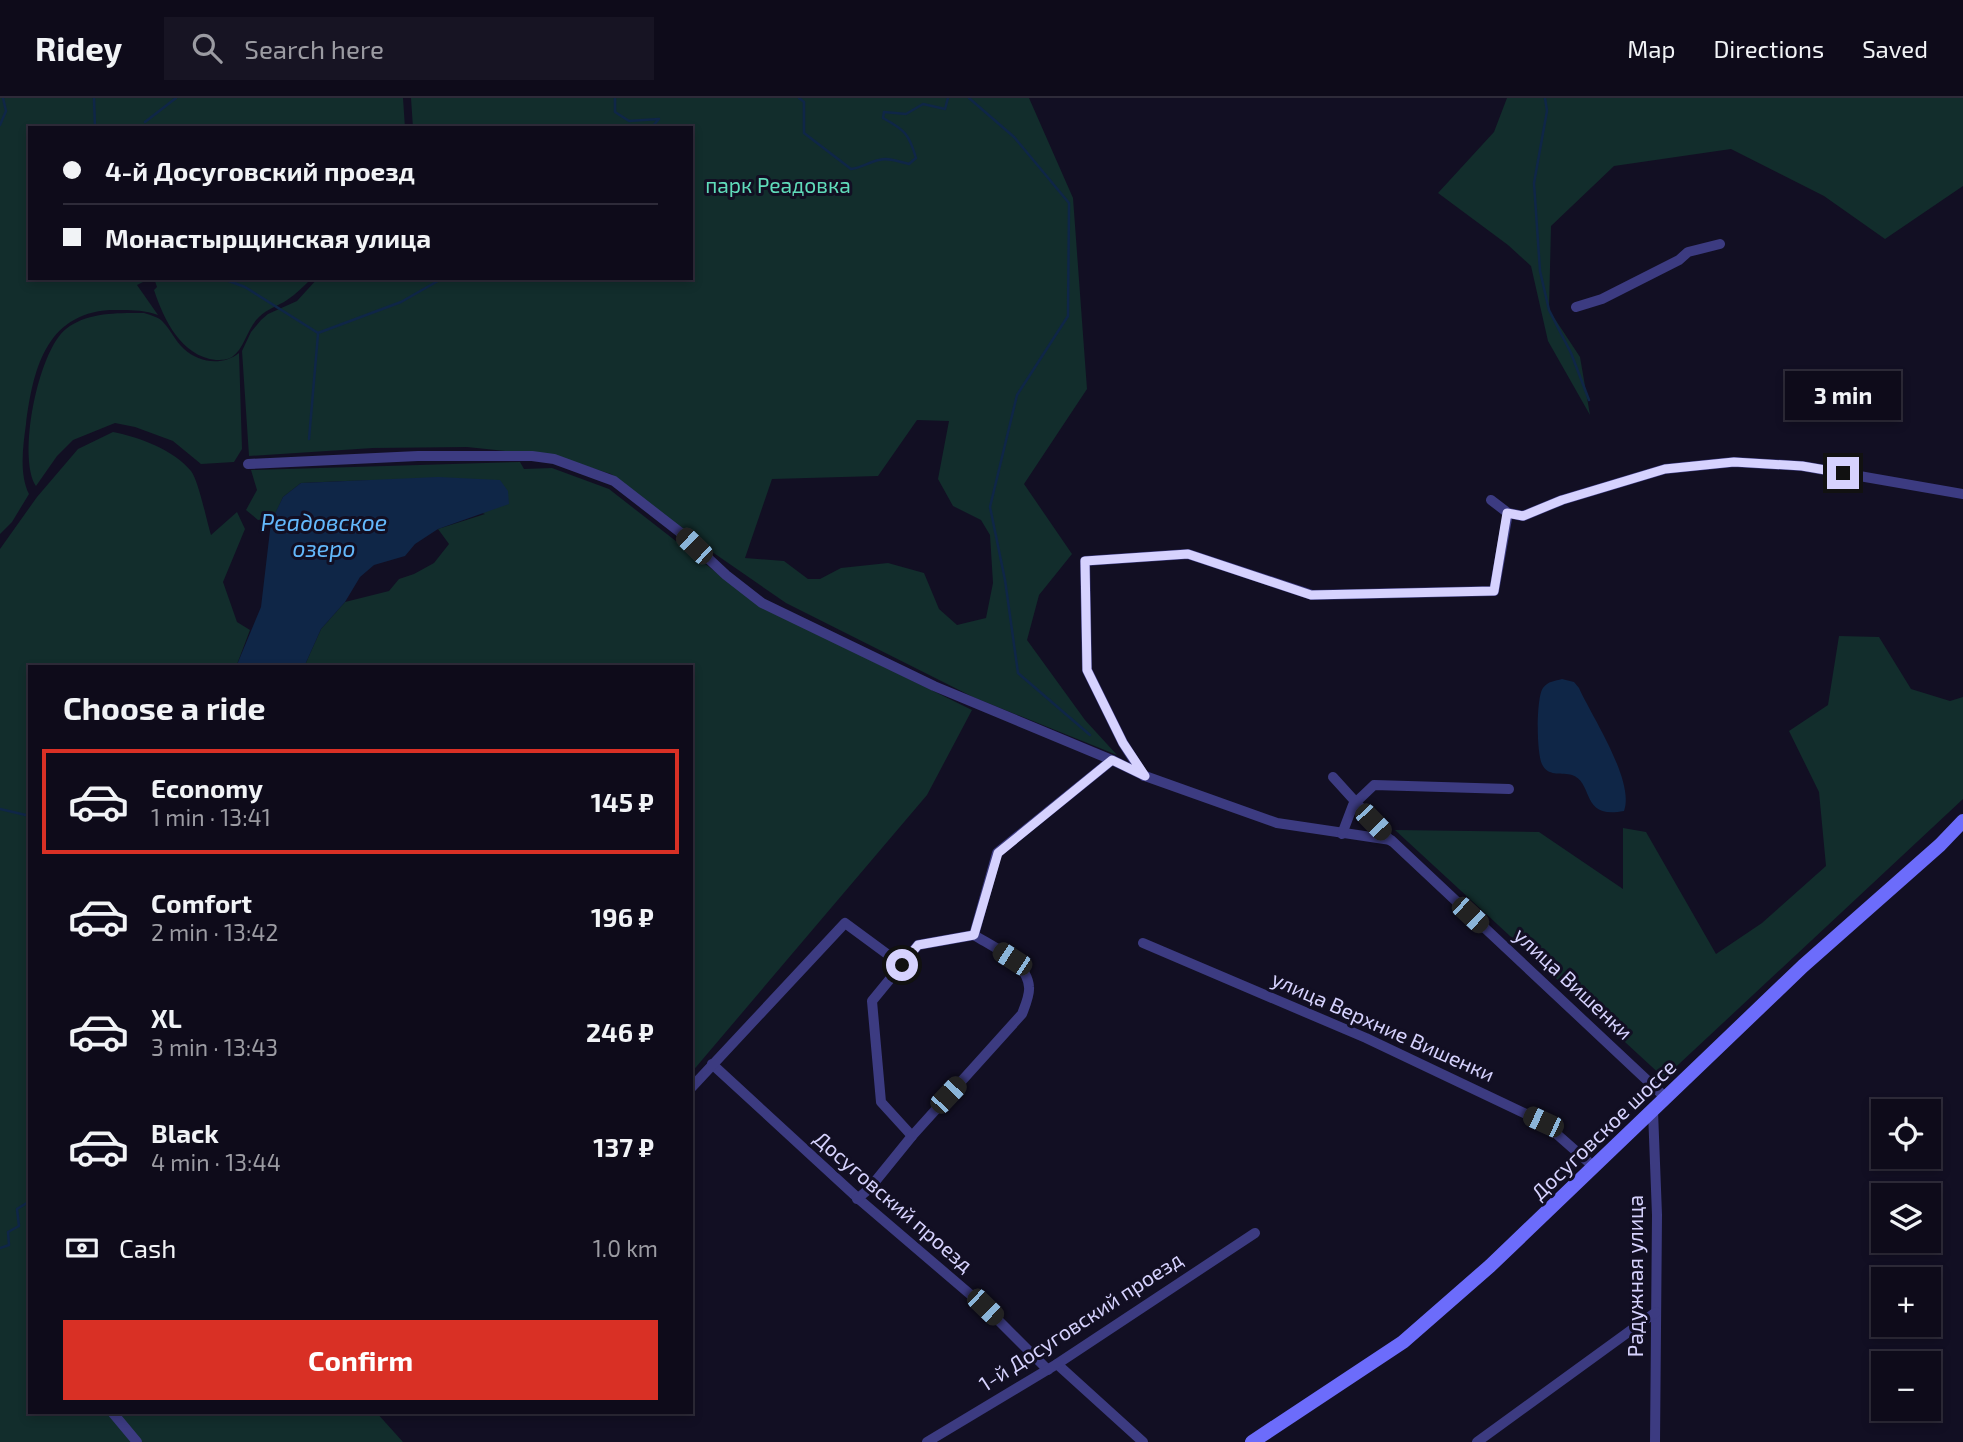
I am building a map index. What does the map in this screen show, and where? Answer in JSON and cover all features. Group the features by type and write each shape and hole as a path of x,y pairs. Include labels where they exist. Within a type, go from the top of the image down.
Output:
{"main road":[{"name":"Досуговское шоссе","path":"1252,1442 1403,1342 1490,1266 1803,966 1940,845 1963,821"}],"street":[{"path":"1576,307 1602,299 1679,260 1688,252 1720,244"},
{"path":"248,464 418,456 509,455 554,459 614,481 681,533 726,575 762,603 934,685 1145,776 1278,823 1392,841"},
{"path":"1491,500 1507,513 1523,516 1562,500 1665,469 1734,462 1802,466 1963,494"},
{"path":"1145,776 1123,743 1087,670 1085,561 1188,554 1311,595 1494,591 1507,513"},
{"path":"974,935 998,853 1112,760"},
{"name":"улица Вишенки","path":"1333,777 1392,841 1666,1098"},
{"path":"1342,834 1355,803 1374,785 1509,789"},
{"path":"693,1086 845,923 902,965"},
{"path":"857,1199 869,1189 912,1136 1022,1014 1029,989 1025,972 1012,959 974,935 918,945 872,1001 881,1102 912,1136"},
{"name":"улица Верхние Вишенки","path":"1143,943 1366,1038 1543,1122 1594,1167"},
{"name":"Досуговский проезд","path":"712,1065 857,1199 1143,1442"},
{"name":"Радужная улица","path":"1653,1111 1657,1215 1655,1442"},
{"name":"1-й Досуговский проезд","path":"927,1442 1052,1367 1255,1233"},
{"path":"1477,1442 1656,1312"},
{"path":"115,1414 137,1442"}],"green space":[{"path":"0,98 403,98 405,126 28,126 28,280 147,280 137,285 158,315 128,310 88,314 70,322 46,349 33,384 24,441 24,478 29,494 12,522 0,534"},
{"name":"парк Реадовка","path":"411,98 1029,98 1073,198 1087,389 1024,484 1072,554 1039,595 1027,640 1085,720 1117,755 973,697 786,603 692,538 611,474 554,456 467,447 373,448 249,456 242,351 251,332 261,320 297,301 316,280 693,280 693,126 413,126","holes":["917,420 949,421 938,479 953,506 981,520 990,535 993,583 986,618 957,625 939,609 924,573 888,563 841,568 820,579 808,579 784,561 745,558 772,479 878,476"]},
{"path":"1507,98 1963,98 1963,186 1885,239 1824,196 1731,149 1614,166 1551,226 1549,310 1580,357 1590,415 1548,341 1531,266 1508,245 1438,193 1494,132"},
{"path":"155,280 310,280 290,298 259,317 232,357 216,360 193,352 176,335 158,301 154,290 157,287"},
{"path":"144,313 161,320 181,346 190,354 204,360 226,360 239,353 242,449 234,462 201,464 173,441 135,427 115,423 73,440 57,456 36,486 29,452 33,405 39,381 56,341 66,329 83,319"},
{"path":"113,432 134,437 175,457 191,471 211,535 237,512 245,529 223,582 237,622 250,630 237,665 28,665 28,1414 378,1414 403,1442 0,1442 0,549 37,497 78,449"},
{"path":"520,462 524,469 552,468 609,489 758,605 972,710 927,795 693,1071 693,665 305,665 321,629 345,602 389,591 399,579 434,563 449,544 438,529 485,514 391,480 301,483 283,497 274,517 258,520 246,510 257,490 251,470"},
{"path":"1839,636 1879,637 1911,689 1950,701 1963,697 1963,799 1664,1078 1395,830 1539,832 1623,889 1623,828 1646,832 1716,954 1762,923 1826,866 1819,792 1789,731 1828,705"}],"water":[{"name":"Реадовское озеро","path":"438,477 500,480 508,491 509,504 438,529 415,544 405,556 374,565 360,577 345,602 321,629 305,665 237,665 261,607 271,522 283,497 301,483"},
{"path":"1562,679 1574,682 1579,688 1610,749 1623,783 1626,798 1624,811 1600,810 1594,805 1579,779 1572,775 1549,772 1543,766 1538,740 1541,694 1547,684"}],"waterway":[{"path":"0,125 6,111 3,98"},
{"path":"94,98 95,126"},
{"path":"145,122 176,98"},
{"path":"615,98 615,112 629,121 659,119 653,126"},
{"path":"799,98 804,102 804,133 851,169 883,159 909,164 916,158 911,143 901,130 883,118 884,112 906,114 923,104 945,109 948,98"},
{"path":"969,98 1014,137 1069,203 1068,316 1017,395 990,507 1005,580 1018,673 1090,735"},
{"path":"1545,98 1547,111 1534,183 1540,271 1549,310 1571,353 1589,400"},
{"path":"226,280 245,287 318,333 401,302 440,280"},
{"path":"309,439 318,334"},
{"path":"0,809 28,816"},
{"path":"0,1248 9,1245 8,1232 19,1226 17,1209 28,1202"}],"route":[{"path":"902,965 918,945 974,935 998,853 1112,760 1145,776 1123,743 1087,670 1085,561 1188,554 1311,595 1494,591 1507,513 1523,516 1562,500 1665,469 1734,462 1802,466 1843,473"}]}
